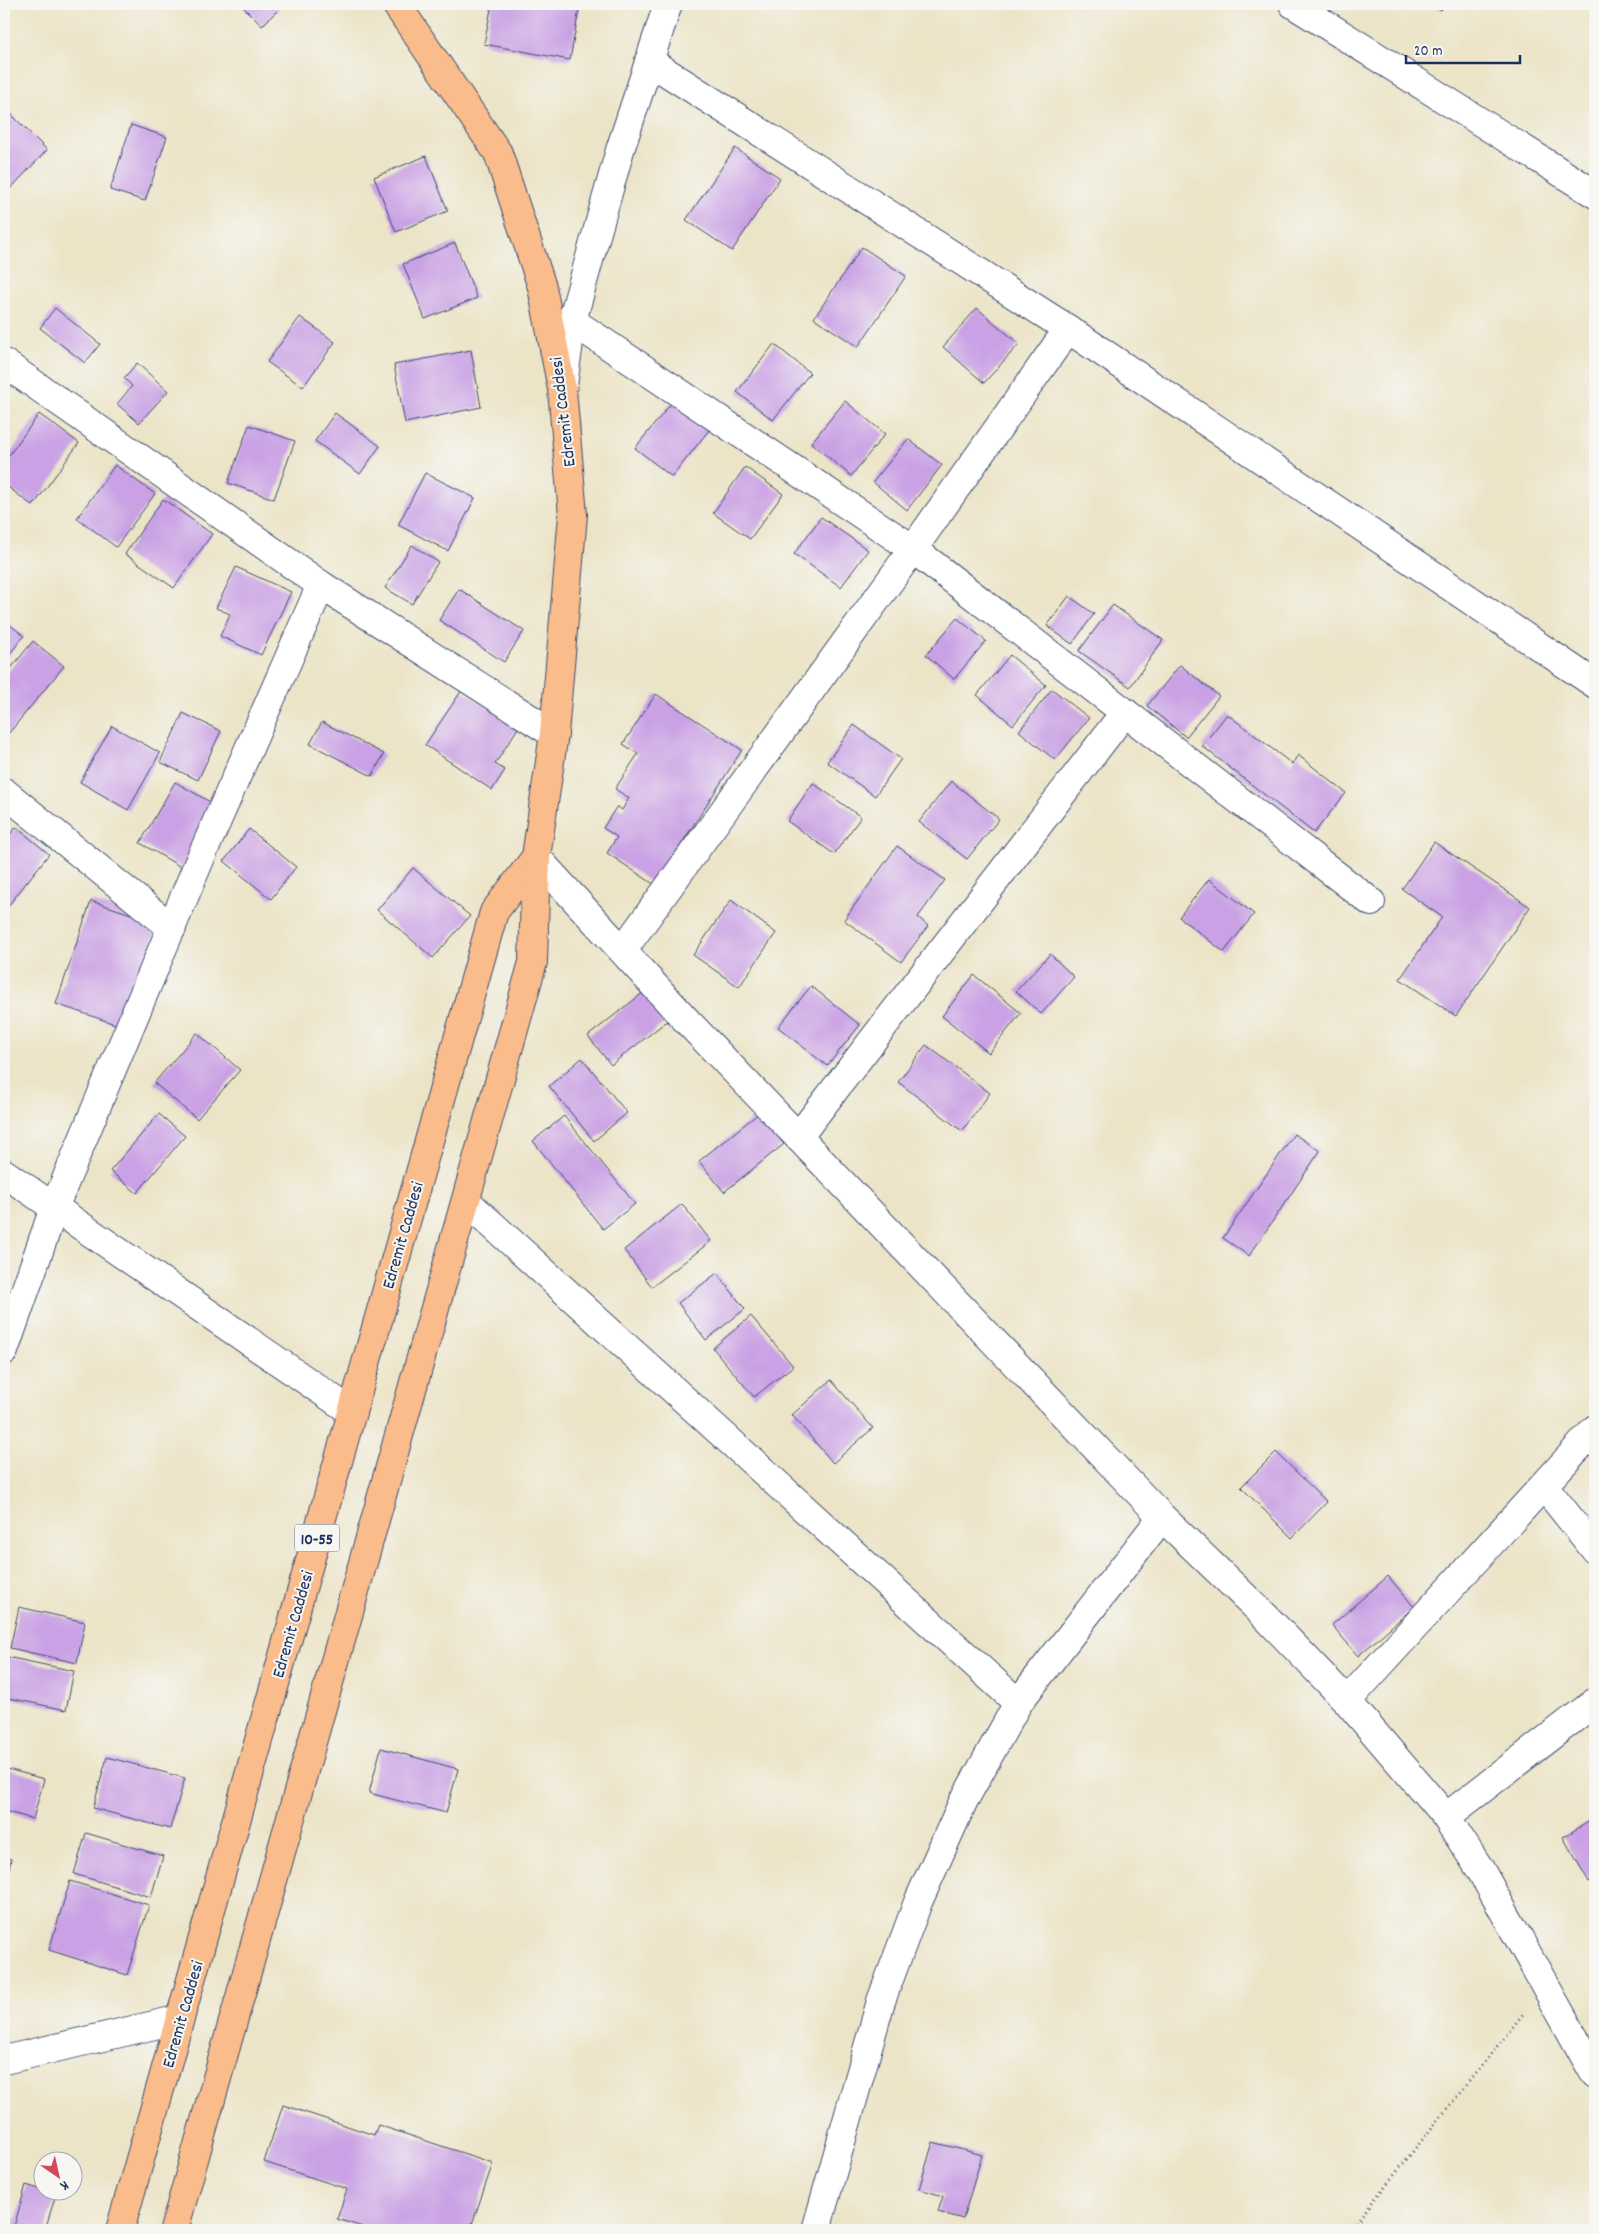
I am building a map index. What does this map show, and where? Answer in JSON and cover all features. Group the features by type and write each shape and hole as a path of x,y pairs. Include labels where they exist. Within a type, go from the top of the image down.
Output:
{"main road":[{"name":"Edremit Caddesi","path":"174,2230 533,962 536,857 554,734 573,514 562,389 542,287 498,153 396,4"},
{"name":"Edremit Caddesi","path":"120,2230 494,912 536,857"}],"street":[{"path":"562,389 572,321 648,60 668,4"},
{"path":"1293,4 1595,194"},
{"path":"648,60 1068,328 1595,684"},
{"path":"572,321 913,549 1371,902"},
{"path":"623,950 913,549 1068,328"},
{"path":"4,363 321,585 554,734"},
{"path":"4,1351 54,1208 198,864 321,585"},
{"path":"799,1136 1125,712"},
{"path":"4,792 172,928"},
{"path":"536,857 687,1021 1162,1517 1265,1616 1347,1701 1446,1817 1480,1869 1595,2075"},
{"path":"4,1173 352,1412"},
{"path":"466,1201 1018,1702"},
{"path":"1347,1701 1595,1429"},
{"path":"1544,1486 1595,1550"},
{"path":"816,2230 880,2001 918,1902 963,1802 1018,1702 1162,1517"},
{"path":"1446,1817 1595,1702"},
{"path":"4,2060 180,2019"}],"path":[{"path":"1350,2230 1545,1985"}],"building":[{"path":"240,4 284,4 262,26"},
{"path":"492,4 580,4 570,60 484,44"},
{"path":"1431,4 1445,4 1441,10"},
{"path":"9,112 47,150 11,188 4,181 4,117"},
{"path":"131,125 167,137 145,201 110,190"},
{"path":"735,148 780,178 732,251 686,220"},
{"path":"426,156 448,211 396,232 374,177"},
{"path":"455,243 477,298 425,319 403,264"},
{"path":"862,247 906,276 858,347 814,318"},
{"path":"55,308 100,344 85,363 40,328"},
{"path":"977,308 1019,344 984,383 943,347"},
{"path":"300,317 335,342 303,387 267,362"},
{"path":"774,344 810,373 773,420 737,392"},
{"path":"471,350 481,407 405,423 394,365"},
{"path":"137,363 168,391 139,423 117,404 132,386 124,378"},
{"path":"673,401 709,430 672,477 635,448"},
{"path":"845,401 885,434 851,476 811,443"},
{"path":"335,413 380,446 360,474 315,441"},
{"path":"39,414 79,443 33,506 4,484 4,462"},
{"path":"249,425 295,441 274,499 228,483"},
{"path":"908,439 942,465 907,510 873,482"},
{"path":"115,465 155,494 116,547 77,518"},
{"path":"745,467 783,494 750,539 713,513"},
{"path":"425,473 475,498 448,551 398,525"},
{"path":"163,499 212,534 174,588 125,554"},
{"path":"821,517 868,550 841,587 794,554"},
{"path":"412,545 438,562 412,604 385,588"},
{"path":"236,567 291,592 261,655 220,636 230,614 216,608"},
{"path":"459,589 524,631 504,662 439,620"},
{"path":"1069,596 1094,614 1072,644 1047,626"},
{"path":"1113,605 1163,640 1130,687 1079,651"},
{"path":"957,618 986,641 954,679 926,655"},
{"path":"4,620 24,636 4,661"},
{"path":"33,641 64,666 9,733 4,729 4,677"},
{"path":"1010,655 1046,685 1013,725 977,695"},
{"path":"1180,665 1219,696 1186,737 1147,706"},
{"path":"1052,689 1089,718 1055,760 1019,731"},
{"path":"462,690 518,728 495,764 505,770 492,790 425,745"},
{"path":"656,694 742,750 655,885 607,853 617,837 603,828 617,806 622,810 629,798 615,789 638,754 623,744"},
{"path":"183,713 221,731 198,780 160,762"},
{"path":"1227,714 1292,764 1298,755 1346,793 1314,833 1202,746"},
{"path":"322,722 384,754 372,776 310,744"},
{"path":"854,725 901,759 875,796 827,762"},
{"path":"112,726 160,753 128,810 80,782"},
{"path":"951,781 999,819 967,859 919,822"},
{"path":"175,782 221,808 186,870 140,843"},
{"path":"813,783 861,817 834,854 787,821"},
{"path":"16,827 49,854 4,911 4,842"},
{"path":"249,829 296,867 271,899 224,861"},
{"path":"1434,842 1530,907 1456,1016 1400,979 1442,917 1402,889"},
{"path":"897,846 945,880 918,917 928,926 901,962 844,920"},
{"path":"413,868 470,916 433,958 377,910"},
{"path":"1209,879 1254,914 1224,952 1179,917"},
{"path":"731,900 776,933 739,987 693,955"},
{"path":"91,901 159,923 124,1027 56,1004"},
{"path":"1050,954 1074,977 1041,1014 1016,991"},
{"path":"974,975 1021,1013 989,1053 942,1016"},
{"path":"811,986 860,1025 827,1066 778,1027"},
{"path":"649,988 672,1017 611,1065 588,1036"},
{"path":"197,1033 240,1070 197,1119 154,1083"},
{"path":"926,1045 990,1093 962,1131 898,1082"},
{"path":"582,1058 627,1113 594,1141 549,1086"},
{"path":"759,1113 784,1144 724,1192 699,1161"},
{"path":"159,1114 185,1136 137,1193 110,1171"},
{"path":"564,1116 635,1204 603,1229 533,1141"},
{"path":"1294,1134 1320,1151 1249,1256 1223,1238"},
{"path":"682,1204 711,1241 652,1287 624,1250"},
{"path":"717,1273 745,1309 706,1340 678,1303"},
{"path":"751,1316 793,1366 754,1397 713,1348"},
{"path":"831,1380 873,1428 833,1463 792,1415"},
{"path":"1276,1452 1327,1502 1292,1538 1241,1487"},
{"path":"1388,1576 1414,1607 1358,1656 1332,1625"},
{"path":"19,1607 85,1622 77,1663 10,1648"},
{"path":"7,1657 74,1671 66,1710 4,1697 4,1669"},
{"path":"381,1748 458,1769 446,1813 369,1793"},
{"path":"107,1757 185,1778 170,1829 93,1808"},
{"path":"4,1768 44,1779 33,1819 4,1811"},
{"path":"1595,1818 1595,1892 1563,1837"},
{"path":"86,1833 163,1856 151,1897 74,1874"},
{"path":"4,1857 11,1859 5,1889 4,1889"},
{"path":"70,1881 149,1905 127,1975 49,1950"},
{"path":"283,2105 374,2135 378,2125 493,2163 470,2230 372,2230 337,2219 347,2189 264,2162"},
{"path":"933,2142 982,2155 963,2219 938,2212 943,2196 919,2189"},
{"path":"26,2185 32,2187 32,2202 54,2202 45,2230 13,2230"}]}
